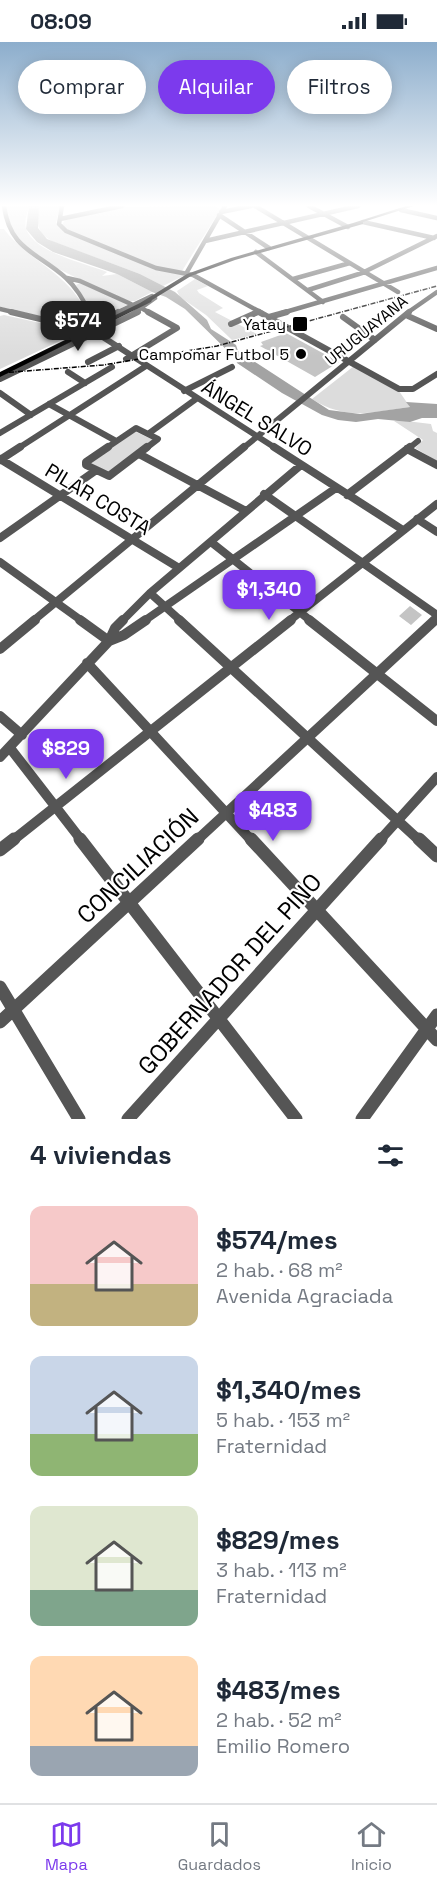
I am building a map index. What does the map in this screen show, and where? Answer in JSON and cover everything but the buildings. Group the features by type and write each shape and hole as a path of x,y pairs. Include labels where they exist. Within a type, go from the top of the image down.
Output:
{"main road":[{"path":"0,376 143,306 190,274 243,256"}],"street":[{"path":"37,256 67,278 81,296 95,322 105,327"},
{"path":"127,256 156,268 190,274 404,390 413,389 437,374"},
{"path":"190,274 191,266 197,256"},
{"path":"262,256 323,302"},
{"path":"339,256 398,292"},
{"path":"308,290 364,271 396,256"},
{"path":"293,279 350,263"},
{"path":"269,317 437,268"},
{"path":"67,278 80,281 131,304"},
{"name":"URUGUAYANA","path":"314,390 404,315 437,295"},
{"path":"0,376 95,322 131,304 154,297"},
{"path":"0,309 88,328 105,327 143,306 177,328 126,360"},
{"path":"0,314 9,311"},
{"path":"231,324 259,311"},
{"path":"88,328 89,314"},
{"path":"408,316 437,329"},
{"path":"343,317 377,339"},
{"name":"ÁNGEL SALVO","path":"88,328 403,530"},
{"path":"88,362 118,346"},
{"path":"0,459 146,366"},
{"path":"184,391 232,367"},
{"path":"0,433 112,368"},
{"path":"68,372 85,383"},
{"path":"0,649 314,390"},
{"path":"0,393 31,415"},
{"path":"148,434 196,399"},
{"path":"49,404 116,441"},
{"path":"136,428 148,434 158,439 111,475 102,475 86,465 86,462 136,428"},
{"path":"346,495 418,441"},
{"path":"407,449 437,465"},
{"path":"139,454 246,511"},
{"name":"PILAR COSTA","path":"0,459 179,568"},
{"path":"0,757 109,641 115,628 150,593 264,494 301,465"},
{"path":"0,538 95,471"},
{"path":"109,641 124,635 166,607 336,488"},
{"path":"264,494 437,616"},
{"path":"0,850 437,504"},
{"path":"417,519 437,532"},
{"path":"211,542 235,558 437,721"},
{"path":"0,562 109,641"},
{"path":"150,593 437,856"},
{"name":"CONCILIACIÓN","path":"0,1022 437,616"},
{"path":"87,663 437,1040"},
{"path":"0,716 22,735"},
{"path":"10,748 296,1119"},
{"name":"GOBERNADOR DEL PINO","path":"128,1119 437,777"},
{"path":"0,987 79,1119"},
{"path":"362,1119 437,1015"}],"shaded area":[{"path":"0,256 33,256 70,288 80,300 87,314 85,320 70,323 0,307"},
{"path":"38,256 63,256 107,272 102,276 117,274 152,292 135,301 129,301"},
{"path":"65,256 93,256 140,274 175,292 207,320 211,329 236,345 238,351 329,410 360,414 410,407 406,402 437,404 437,418 422,418 410,422 378,419 356,422 322,415 282,393 237,363 236,359 185,309 166,297 117,274"},
{"path":"92,256 124,256 154,269 185,275 163,286 140,274"},
{"path":"130,256 191,256 182,271 158,268"},
{"path":"195,279 208,286 197,290 199,293 223,308 215,312 257,334 232,340 206,315 180,297 177,291"},
{"path":"80,283 127,305 96,321 76,285"},
{"path":"0,316 63,328 54,336 62,340 0,369"},
{"path":"354,366 399,391 410,407 348,413 324,406 312,399"},
{"path":"394,421 431,424 433,431 437,433 437,461 415,448 423,440"},
{"path":"134,431 153,440 110,474 90,462"}],"railway":[{"path":"0,373 103,365 217,346 437,286"}],"place":[{"name":"Yatay","path":"300,324"},
{"name":"Campomar Futbol 5","path":"301,354"}]}
